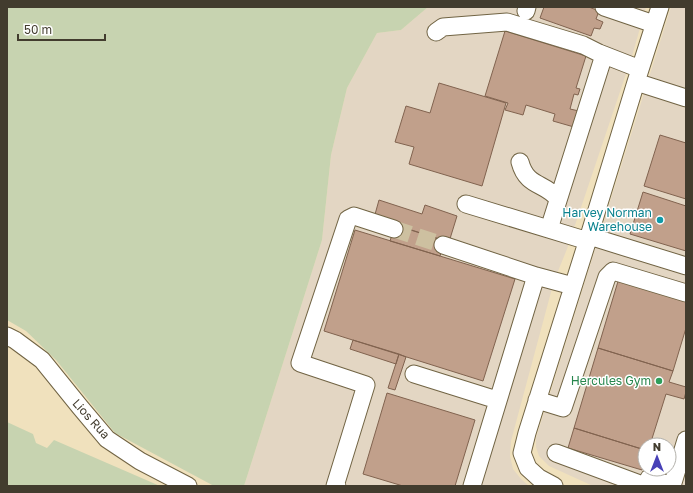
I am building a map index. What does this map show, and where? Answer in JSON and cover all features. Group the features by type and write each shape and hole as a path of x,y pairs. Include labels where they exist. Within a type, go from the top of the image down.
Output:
{"street":[{"path":"604,7 654,24"},
{"path":"554,486 539,478 528,468 522,453 537,400 574,286 660,7"},
{"path":"436,32 443,27 507,22 583,44 638,76 686,98"},
{"path":"549,229 604,55"},
{"path":"520,162 522,170 527,177 554,194 558,199"},
{"path":"466,204 549,229 589,238 686,266"},
{"path":"336,486 366,385 300,363 348,219 354,216 394,229"},
{"path":"443,245 536,276 574,286"},
{"path":"537,400 563,408 607,277 611,272 613,271 686,294"},
{"path":"472,486 536,276"},
{"name":"Lios Rua","path":"7,336 16,340 42,360 107,439 140,462 188,486"},
{"path":"414,374 497,400"},
{"path":"556,453 646,486 649,478 672,486 686,440"}],"shaded area":[{"path":"428,7 646,7 632,56 567,249 554,281 511,441 510,456 513,469 529,486 244,486 322,240 331,155 347,88 377,33 401,30"},
{"path":"671,7 686,7 686,486 593,486 549,466 539,456 536,447 536,438"}],"green space":[{"path":"7,7 428,7 401,30 377,33 347,88 331,155 322,240 244,486 214,486 115,433 56,360 26,331 7,320"},
{"path":"7,422 33,434 36,443 47,448 54,440 160,486 7,486"}],"building":[{"path":"544,7 589,7 599,11 596,19 603,22 600,29 594,28 591,36 540,18"},
{"path":"505,31 586,56 576,88 580,89 578,95 574,94 570,109 579,111 574,127 553,121 555,114 526,105 523,115 505,110 508,103 485,96"},
{"path":"439,83 506,103 482,186 409,164 414,147 395,142 406,106 430,113"},
{"path":"660,135 686,143 686,199 644,186"},
{"name":"Harvey Norman Warehouse","path":"643,192 686,206 686,251 630,234"},
{"path":"379,200 422,214 425,205 457,216 449,242 374,218"},
{"path":"395,225 445,241 440,256 390,241"},
{"path":"355,230 515,279 483,381 324,331"},
{"path":"619,278 686,299 686,328 673,371 598,348"},
{"path":"353,340 399,354 396,364 350,349"},
{"path":"598,348 673,371 669,382 686,387 684,399 666,394 653,437 637,437 637,448 574,428"},
{"path":"399,354 406,357 395,390 388,388"},
{"path":"387,393 475,420 455,486 403,486 363,474"},
{"path":"574,428 637,448 637,469 568,448"}],"tunnel":[{"path":"394,229 443,245"}],"place":[{"name":"Harvey Norman Warehouse","path":"660,220"},
{"name":"Hercules Gym","path":"659,381"}]}
